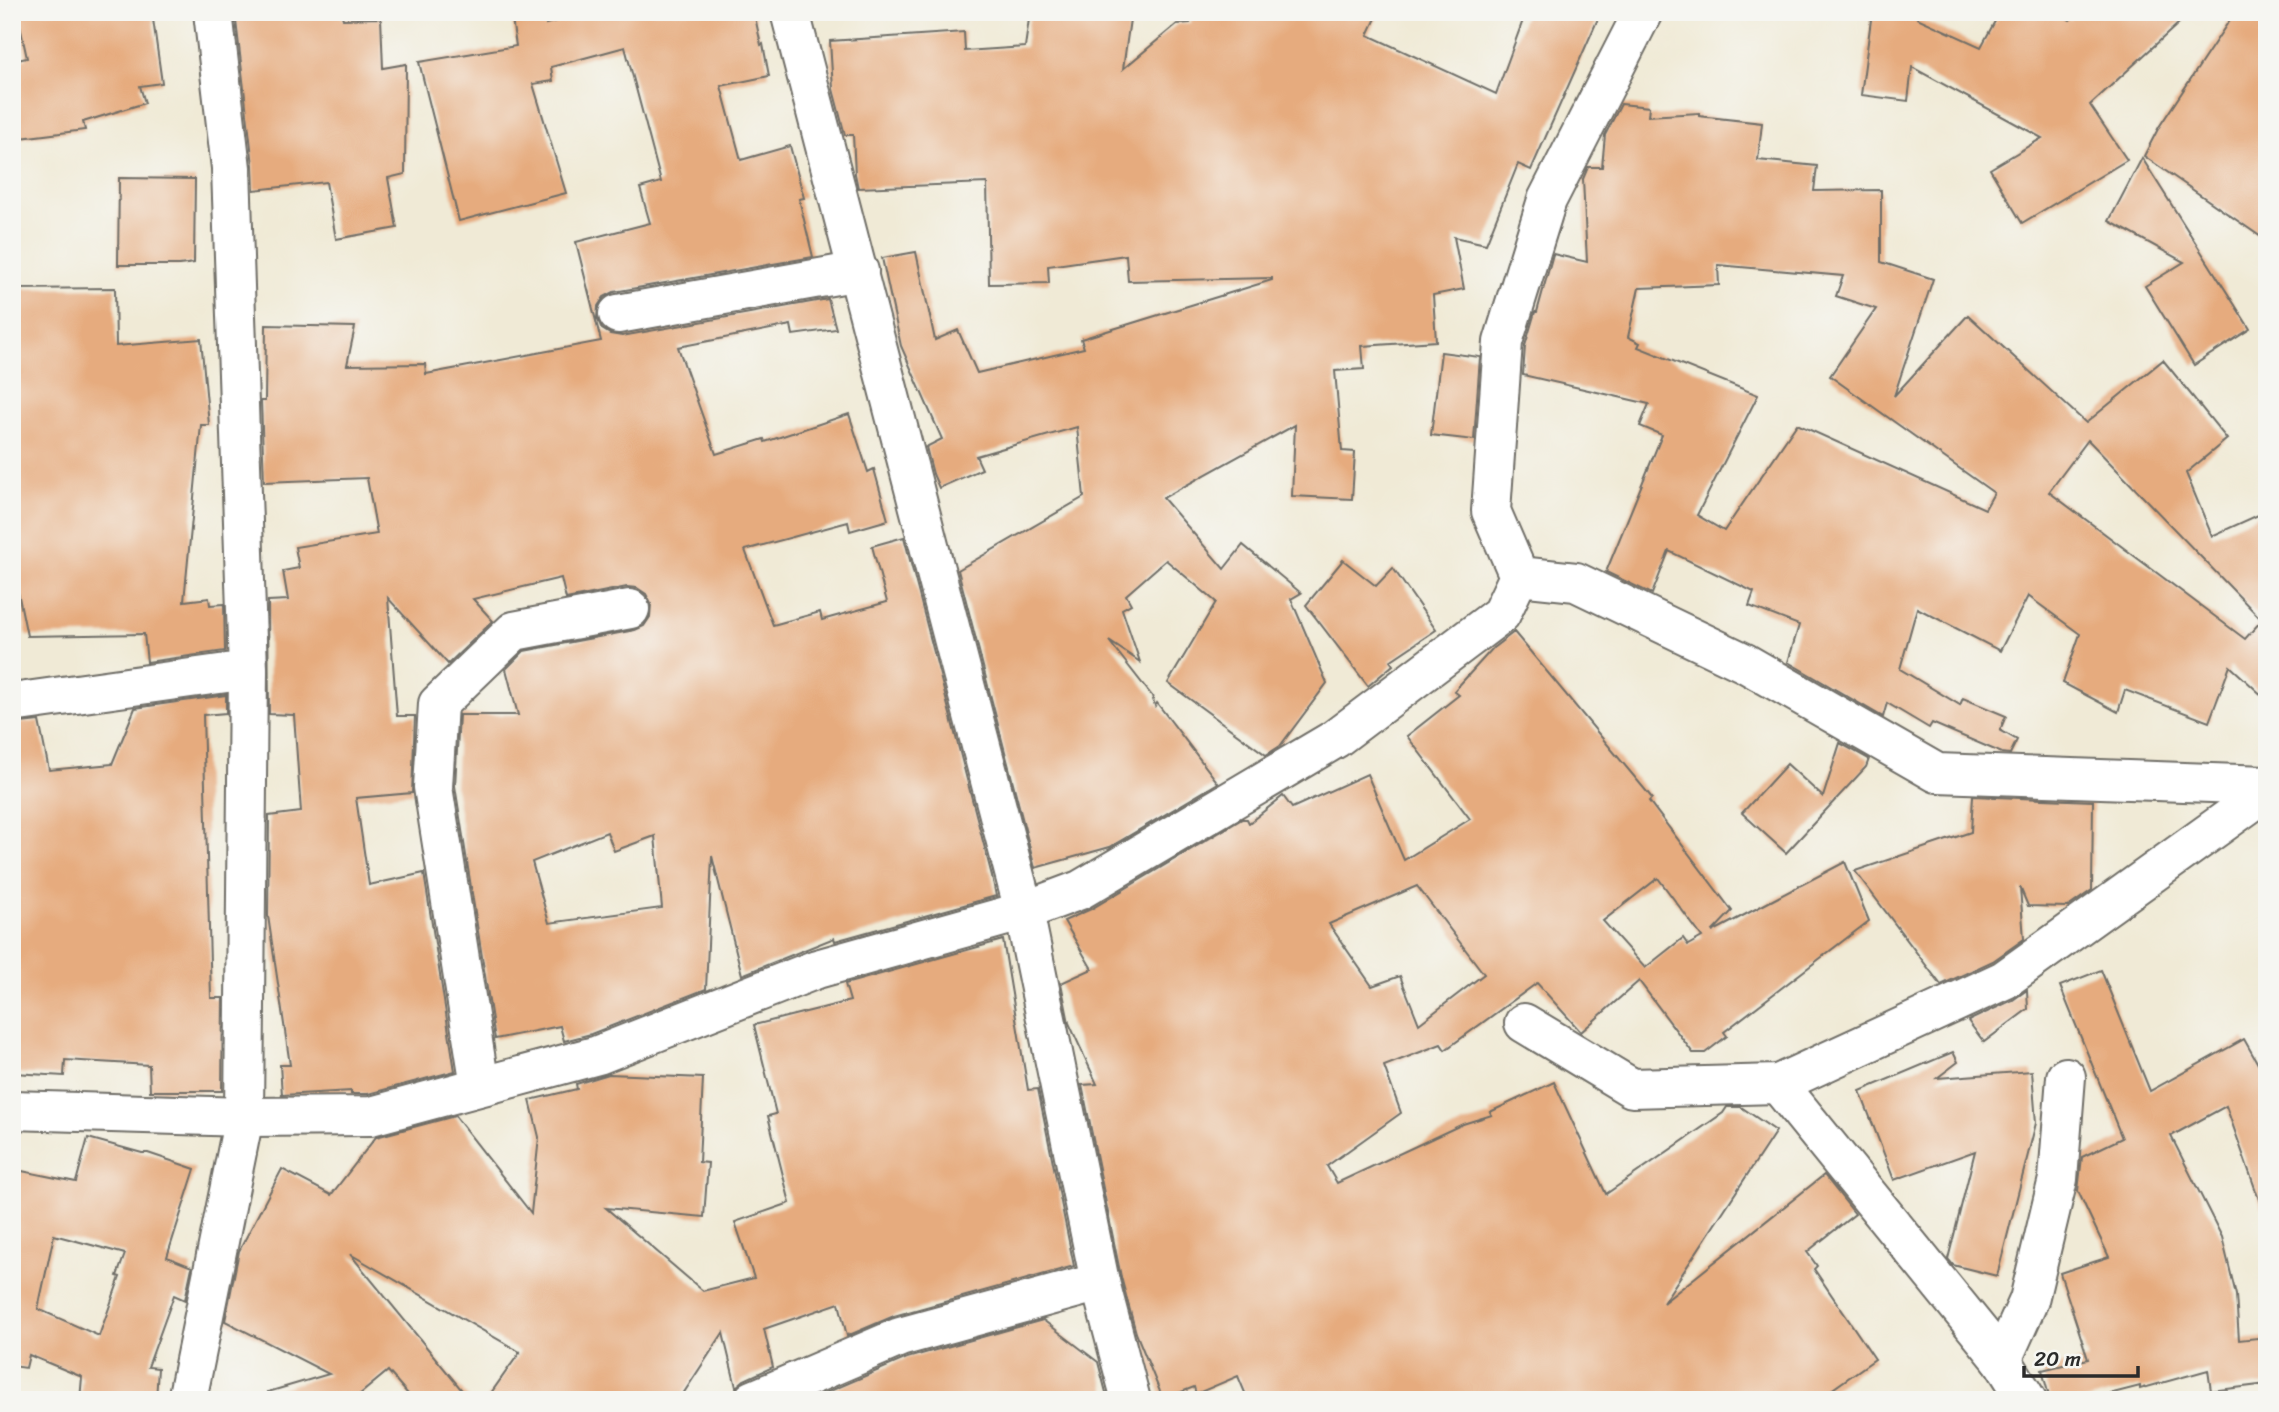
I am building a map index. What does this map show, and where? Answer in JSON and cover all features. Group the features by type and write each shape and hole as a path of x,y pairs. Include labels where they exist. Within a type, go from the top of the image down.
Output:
{"street":[{"path":"187,1400 244,1117 248,670 230,168 213,12"},
{"path":"790,12 1024,911 1100,1282 1131,1400"},
{"path":"12,1110 244,1117 371,1116 598,1055 817,969 1024,911 1080,890 1335,739 1501,614 1519,576 1491,511 1503,342 1547,200 1643,12"},
{"path":"618,314 859,271"},
{"path":"1519,576 1576,582 1745,663 1937,774 2267,785"},
{"path":"480,1086 432,788 438,704 514,631 630,609"},
{"path":"12,704 248,670"},
{"path":"1524,1023 1632,1088 1778,1084 2004,980 2267,792"},
{"path":"2002,1360 2029,1300 2058,1179 2066,1077"},
{"path":"1778,1084 2002,1360 2027,1400"},
{"path":"753,1400 900,1337 1100,1282"}],"building":[{"path":"17,12 152,12 162,83 140,86 145,103 83,122 85,130 12,139 12,61 27,58"},
{"path":"235,12 341,12 343,19 381,18 383,68 406,64 405,174 388,178 397,228 336,239 326,182 254,190"},
{"path":"511,12 544,12 546,24 590,12 754,12 769,76 721,86 741,160 790,146 804,198 799,199 813,257 614,292 604,297 598,306 597,318 602,329 622,336 828,299 836,329 793,335 791,325 678,347 716,454 764,439 765,442 849,414 868,472 874,469 888,520 850,531 848,522 745,550 773,625 820,612 822,620 887,602 872,546 904,537 996,896 835,941 834,938 742,975 712,856 706,989 591,1034 564,1041 560,1026 495,1039 455,786 459,715 518,715 506,669 524,651 635,630 644,626 650,617 651,604 646,594 637,588 627,587 566,599 561,578 473,599 493,621 448,664 388,598 397,716 415,716 412,793 356,798 369,885 424,873 455,1071 368,1094 351,1094 351,1091 282,1095 280,1065 290,1065 268,916 269,816 301,812 294,715 269,714 268,601 288,600 283,571 299,568 295,547 377,534 367,478 264,482 261,401 265,401 266,325 355,327 347,365 425,364 426,374 601,341 576,242 650,223 640,188 661,182 625,47 551,67 553,81 533,84 566,193 459,221 419,62 516,46","holes":["607,832 614,851 655,836 662,908 549,923 532,862"]},
{"path":"1030,12 1131,12 1123,69 1177,24 1190,23 1195,12 1379,12 1368,35 1496,94 1526,12 1601,12 1531,170 1518,164 1486,244 1454,237 1464,289 1433,295 1436,341 1362,346 1364,369 1335,371 1342,451 1355,452 1352,499 1292,496 1295,425 1163,498 1224,569 1243,545 1301,593 1291,599 1327,683 1280,746 1266,755 1168,683 1216,602 1166,560 1126,595 1131,604 1122,609 1140,662 1109,641 1152,696 1155,706 1157,703 1218,783 1110,847 1035,868 958,570 1084,497 1077,427 976,456 982,469 939,488 926,447 942,439 901,346 882,258 916,252 935,340 958,330 977,373 1084,348 1081,339 1272,278 1128,281 1126,255 1048,266 1049,283 989,284 987,183 858,188 853,135 845,135 833,89 830,41 964,32 965,51 1025,47"},
{"path":"1872,12 1918,12 1917,18 1981,47 2000,12 2057,12 2070,20 2079,12 2191,12 2090,105 2127,160 2022,223 1990,169 2042,138 1912,67 1908,101 1861,95"},
{"path":"2235,12 2267,12 2267,241 2144,156 2159,127"},
{"path":"1621,104 1649,107 1648,116 1699,113 1699,116 1762,123 1758,160 1817,166 1814,191 1881,190 1881,262 1933,279 1894,396 1968,315 2086,423 2163,360 2227,439 2186,473 2212,536 2267,511 2267,700 2230,666 2209,722 2125,690 2118,712 2063,683 2080,634 2028,596 2000,651 1917,608 1900,669 1960,705 1963,698 2006,716 2000,730 2017,740 2010,754 2002,753 1932,723 1929,728 1887,703 1883,717 1788,662 1799,625 1749,606 1754,592 1669,551 1652,594 1606,572 1662,435 1640,426 1649,404 1523,375 1525,346 1553,254 1587,262 1583,179 1588,167 1602,167 1605,135","holes":["1718,265 1843,276 1836,296 1876,309 1830,376 1994,493 1985,509 1797,424 1724,531 1697,515 1758,395 1638,347 1640,343 1628,337 1639,288 1719,285","2088,440 2262,620 2245,639 2049,492"]},
{"path":"2142,158 2250,329 2194,365 2145,286 2184,262 2109,221"},
{"path":"119,178 195,179 194,263 118,265"},
{"path":"115,288 116,346 201,339 209,425 201,425 184,601 209,598 210,605 224,604 225,651 147,662 144,634 27,636 17,587 12,587 12,289"},
{"path":"1441,352 1480,357 1474,440 1431,435"},
{"path":"1343,560 1376,586 1393,568 1436,630 1390,661 1393,665 1368,686 1306,605"},
{"path":"1514,632 1652,798 1649,801 1732,911 1712,932 1845,862 1869,921 1724,1032 1727,1036 1705,1053 1693,1053 1639,981 1581,1032 1537,983 1445,1050 1441,1044 1384,1066 1401,1113 1327,1166 1337,1183 1463,1124 1492,1115 1490,1112 1554,1082 1606,1194 1723,1113 1727,1107 1741,1107 1776,1131 1663,1303 1824,1175 1855,1214 1807,1252 1817,1266 1814,1269 1875,1359 1817,1400 1248,1400 1238,1376 1196,1394 1194,1387 1163,1399 1136,1333 1121,1277 1082,1085 1097,1084 1069,1023 1061,983 1092,969 1064,921 1091,909 1242,819 1247,819 1249,823 1283,796 1292,808 1367,774 1404,860 1470,819 1407,736 1459,695 1454,691 1493,648","holes":["1658,878 1702,937 1688,945 1683,938 1645,968 1603,921","1417,886 1484,974 1419,1024 1400,976 1372,986 1329,924"]},
{"path":"226,695 226,713 203,715 211,998 223,998 222,1091 150,1091 149,1065 65,1060 64,1076 14,1073 12,724 39,721 49,770 112,764 135,708"},
{"path":"1840,743 1869,759 1866,767 1786,853 1742,813 1787,764 1823,797"},
{"path":"1973,796 2093,801 2092,890 2068,907 2028,906 2020,887 2024,939 1993,961 1941,985 1855,871 1971,832"},
{"path":"1003,940 1028,1090 1038,1089 1074,1266 894,1316 847,1336 839,1303 764,1329 773,1367 744,1380 736,1387 723,1333 679,1400 486,1400 520,1352 350,1254 470,1400 413,1400 388,1371 353,1400 269,1400 268,1392 329,1374 225,1321 239,1251 282,1169 331,1195 376,1137 455,1116 531,1213 539,1137 530,1100 577,1089 576,1084 609,1074 703,1078 699,1162 708,1163 704,1217 606,1208 703,1291 754,1278 735,1222 790,1203 768,1116 776,1114 754,1025 850,1001 845,984"},
{"path":"2101,970 2150,1091 2244,1039 2267,1080 2267,1208 2262,1208 2226,1106 2171,1136 2222,1237 2236,1295 2239,1340 2267,1337 2267,1384 2211,1391 2208,1370 2140,1389 2140,1386 2086,1400 2050,1400 2042,1370 2088,1359 2060,1273 2109,1257 2078,1191 2082,1157 2122,1138 2060,986"},
{"path":"2027,990 2028,1009 1984,1042 1968,1021 2013,1000"},
{"path":"1953,1052 1958,1062 1937,1078 2032,1071 2036,1123 1997,1276 1953,1265 1948,1259 1975,1151 1894,1180 1860,1091"},
{"path":"88,1138 148,1153 195,1169 167,1257 192,1267 185,1300 174,1295 148,1367 158,1368 156,1400 80,1400 82,1377 29,1355 26,1368 12,1366 12,1169 76,1182","holes":["54,1235 125,1254 117,1276 120,1277 99,1336 38,1309"]},
{"path":"1043,1320 1098,1362 1108,1400 809,1400 907,1358"}]}
